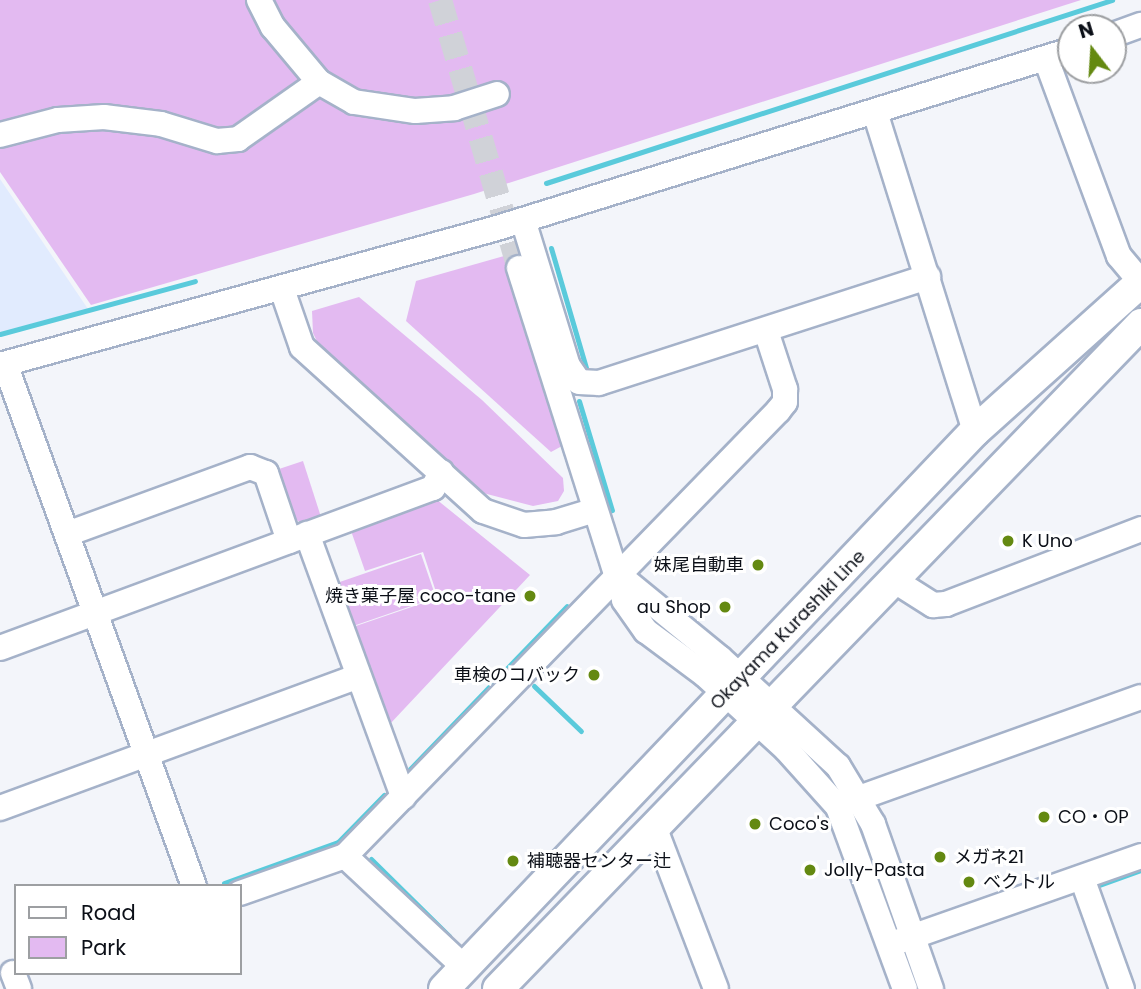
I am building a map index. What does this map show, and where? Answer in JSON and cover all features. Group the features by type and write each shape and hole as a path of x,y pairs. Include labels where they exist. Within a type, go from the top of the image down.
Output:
{"main road":[{"name":"Okayama Kurashiki Line","path":"454,978 975,431 1141,282"},
{"path":"498,989 891,579 1141,324"}],"street":[{"path":"259,0 273,27 318,82 355,102 398,111 454,108 497,94"},
{"path":"193,884 96,612 2,364 282,289 523,220 1057,55"},
{"path":"1046,59 1119,257 1141,282"},
{"path":"0,135 58,120 104,117 161,124 217,141 238,139 318,82"},
{"path":"875,112 975,431"},
{"path":"523,220 568,366 579,382 598,383 928,277"},
{"path":"519,268 592,511 624,600 646,631 735,686 765,713 826,753 849,801 902,940 931,989"},
{"path":"282,289 302,347 483,511 524,525 556,522 592,511"},
{"path":"242,892 345,856 616,573 639,559 785,402 785,389 766,331"},
{"path":"67,534 250,467 266,473 298,537 358,676 403,797"},
{"path":"0,648 433,488 441,472"},
{"path":"891,579 933,605 946,604 1141,529"},
{"path":"0,808 358,676"},
{"path":"849,801 1141,696"},
{"path":"654,829 716,989"},
{"path":"345,856 454,978"},
{"path":"902,940 1085,886 1141,856"},
{"path":"1085,886 1122,989"},
{"path":"902,940 905,989"}],"shaded area":[{"path":"0,179 88,309 0,332"}],"green space":[{"path":"0,0 1081,0 474,194 91,305 0,172"},
{"path":"504,256 562,446 551,452 406,321 416,281"},
{"path":"359,297 482,400 563,478 564,491 558,501 533,506 483,493 445,468 323,354 313,333 312,311"},
{"path":"303,461 321,517 302,523 291,517 276,470"},
{"path":"436,499 530,575 389,725 353,627 438,598 423,552 365,571 350,528"},
{"path":"421,554 436,597 352,626 337,583"}],"waterway":[{"path":"546,183 1112,0"},
{"path":"551,248 586,368"},
{"path":"0,334 195,281"},
{"path":"579,401 612,510"},
{"path":"410,769 567,606"},
{"path":"534,686 581,731"},
{"path":"224,883 338,842 384,795"},
{"path":"371,859 449,936"},
{"path":"1091,888 1141,870"}],"tunnel":[{"path":"440,0 519,268"}],"place":[{"name":"K Uno","path":"1008,541"},
{"name":"妹尾自動車","path":"758,565"},
{"name":"焼き菓子屋 coco-tane","path":"530,596"},
{"name":"au Shop","path":"725,607"},
{"name":"車検のコバック","path":"594,675"},
{"name":"CO・OP","path":"1044,817"},
{"name":"Coco's","path":"755,824"},
{"name":"メガネ21","path":"940,857"},
{"name":"補聴器センター辻","path":"513,861"},
{"name":"Jolly-Pasta","path":"810,870"},
{"name":"ベクトル","path":"969,882"}]}
